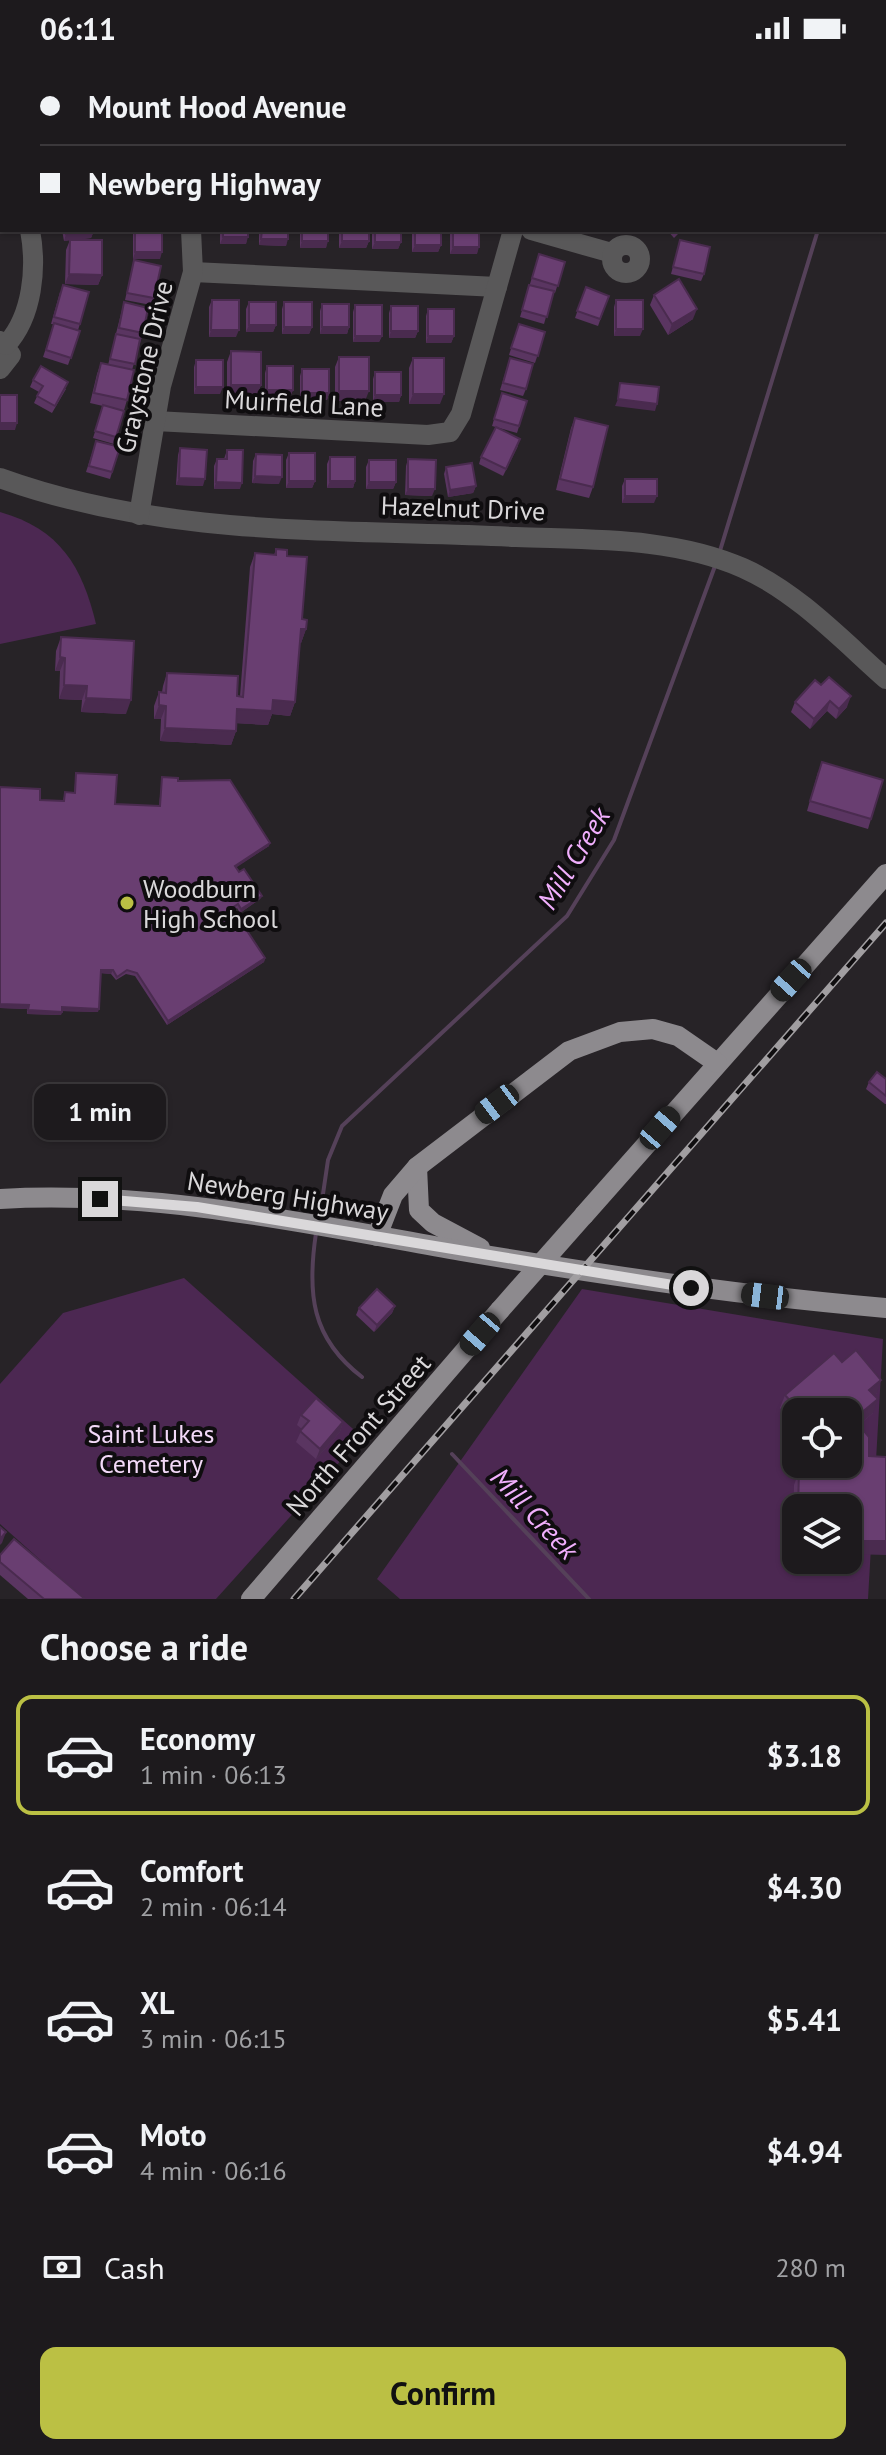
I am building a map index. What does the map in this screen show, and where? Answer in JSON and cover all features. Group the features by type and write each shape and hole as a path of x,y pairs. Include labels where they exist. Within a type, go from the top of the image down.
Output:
{"main road":[{"name":"North Front Street","path":"251,1599 500,1310 886,874"},
{"path":"377,1236 393,1195 417,1167 558,1057 594,1040 632,1030 661,1030 687,1041 717,1063"},
{"path":"417,1167 416,1201 425,1217 497,1257"},
{"name":"Newberg Highway","path":"0,1199 76,1198 157,1203 377,1236 664,1285 886,1308"}],"street":[{"path":"0,369 11,355 3,343 18,331 33,278 30,232"},
{"name":"Graystone Drive","path":"139,515 165,371 193,272 191,232"},
{"path":"193,272 497,287 512,232"},
{"path":"538,232 612,253"},
{"name":"Muirfield Lane","path":"155,421 428,435 450,432 461,414 497,287"},
{"name":"Hazelnut Drive","path":"0,478 64,499 139,515 215,524 607,541 703,553 733,563 785,592 886,679"}],"green space":[{"path":"0,512 38,529 65,553 84,584 96,624 0,644"},
{"name":"Saint Lukes Cemetery","path":"184,1278 362,1437 216,1599 84,1599 0,1524 0,1384 63,1313"},
{"path":"582,1289 883,1339 868,1599 400,1599 377,1579"}],"building":[{"path":"135,232 162,232 162,252 135,252"},
{"path":"223,232 248,232 248,237 223,237"},
{"path":"262,232 288,232 288,239 261,239"},
{"path":"302,232 328,232 328,241 302,241"},
{"path":"342,232 369,232 369,241 342,241"},
{"path":"375,232 401,232 401,242 375,242"},
{"path":"415,232 441,232 441,245 415,245"},
{"path":"453,232 479,232 479,247 453,247"},
{"path":"70,240 102,240 102,275 69,274"},
{"path":"680,240 710,247 704,274 673,267"},
{"path":"539,254 565,262 558,286 532,278"},
{"path":"134,260 161,266 154,298 127,293"},
{"path":"679,279 697,309 672,324 654,295"},
{"path":"63,285 89,292 80,324 54,317"},
{"path":"529,285 554,291 547,317 522,310"},
{"path":"586,287 609,296 600,319 577,311"},
{"path":"212,300 239,300 239,330 211,330"},
{"path":"616,300 643,300 643,329 616,329"},
{"path":"124,302 148,308 143,333 119,328"},
{"path":"249,302 276,302 276,325 249,325"},
{"path":"284,302 312,302 312,327 284,327"},
{"path":"322,304 349,304 349,327 322,327"},
{"path":"355,305 382,305 382,336 355,336"},
{"path":"391,306 418,306 418,331 391,331"},
{"path":"428,309 454,309 454,336 428,336"},
{"path":"54,323 80,331 71,358 46,350"},
{"path":"519,324 545,332 538,356 511,348"},
{"path":"116,334 140,339 135,364 110,359"},
{"path":"231,351 261,352 261,385 231,385"},
{"path":"339,357 369,357 369,391 339,391"},
{"path":"413,358 444,358 444,394 413,394"},
{"path":"510,358 533,364 526,389 503,383"},
{"path":"196,360 223,360 223,387 196,387"},
{"path":"101,363 134,370 127,400 94,393"},
{"path":"41,366 68,382 55,406 37,396 43,386 33,380"},
{"path":"267,366 293,366 293,390 267,390"},
{"path":"302,369 329,369 329,393 302,393"},
{"path":"375,372 401,372 401,395 375,395"},
{"path":"620,383 659,387 657,404 618,399"},
{"path":"502,393 527,401 519,426 494,419"},
{"path":"0,395 17,395 17,423 0,423"},
{"path":"103,405 124,411 116,437 95,431"},
{"path":"575,418 608,426 593,487 560,479"},
{"path":"496,427 520,439 506,469 481,457"},
{"path":"96,441 120,447 112,472 89,466"},
{"path":"180,448 207,450 205,479 179,478"},
{"path":"227,450 243,450 242,483 216,482 217,459 227,459"},
{"path":"289,453 315,453 315,481 289,481"},
{"path":"256,454 282,455 282,477 255,476"},
{"path":"330,457 355,457 355,481 330,481"},
{"path":"408,459 436,460 435,489 408,489"},
{"path":"369,460 396,460 396,482 369,482"},
{"path":"472,463 476,486 450,490 446,467"},
{"path":"625,479 657,479 657,496 625,496"},
{"path":"276,549 287,550 287,556 307,557 302,619 307,620 306,629 301,629 295,702 273,700 272,711 237,709 236,731 165,728 166,706 159,705 159,692 166,693 167,673 238,676 237,696 243,697 255,553 276,555"},
{"path":"61,637 134,641 131,700 86,698 87,686 64,685 65,658 60,657"},
{"path":"829,677 851,696 839,709 830,701 814,719 795,702 815,680 821,685"},
{"path":"822,762 883,780 871,819 810,801"},
{"name":"Woodburn High School","path":"76,773 117,775 115,804 160,806 162,777 178,778 178,781 230,780 270,843 235,866 239,872 244,869 262,896 241,909 238,904 232,908 265,958 168,1021 137,973 127,970 117,977 113,970 101,970 99,1009 62,1007 62,1012 28,1010 29,1005 0,1004 0,787 40,789 40,800 64,801 65,792 75,793"},
{"path":"877,1072 886,1079 886,1096 869,1082"},
{"path":"377,1289 395,1306 377,1325 359,1308"},
{"path":"856,1350 881,1380 869,1390 878,1399 862,1412 862,1398 788,1398 785,1395 834,1353 842,1362"},
{"path":"316,1398 343,1422 320,1449 300,1431 309,1421 301,1415"},
{"path":"862,1429 869,1437 869,1456 886,1457 886,1541 862,1541 862,1494 798,1494 799,1478 862,1478"},
{"path":"14,1539 85,1599 44,1599 0,1562 0,1555"}],"waterway":[{"name":"Mill Creek","path":"719,554 817,232"},
{"name":"Mill Creek","path":"319,1221 328,1160 342,1126 567,916 614,840 715,566"},
{"name":"Mill Creek","path":"316,1233 312,1275 316,1313 332,1346 362,1377"},
{"name":"Mill Creek","path":"452,1454 589,1599"}],"railway":[{"path":"294,1599 886,923"}],"place":[{"name":"Woodburn High School","path":"127,903"}],"route":[{"path":"100,1199 197,1207 691,1288"}]}
